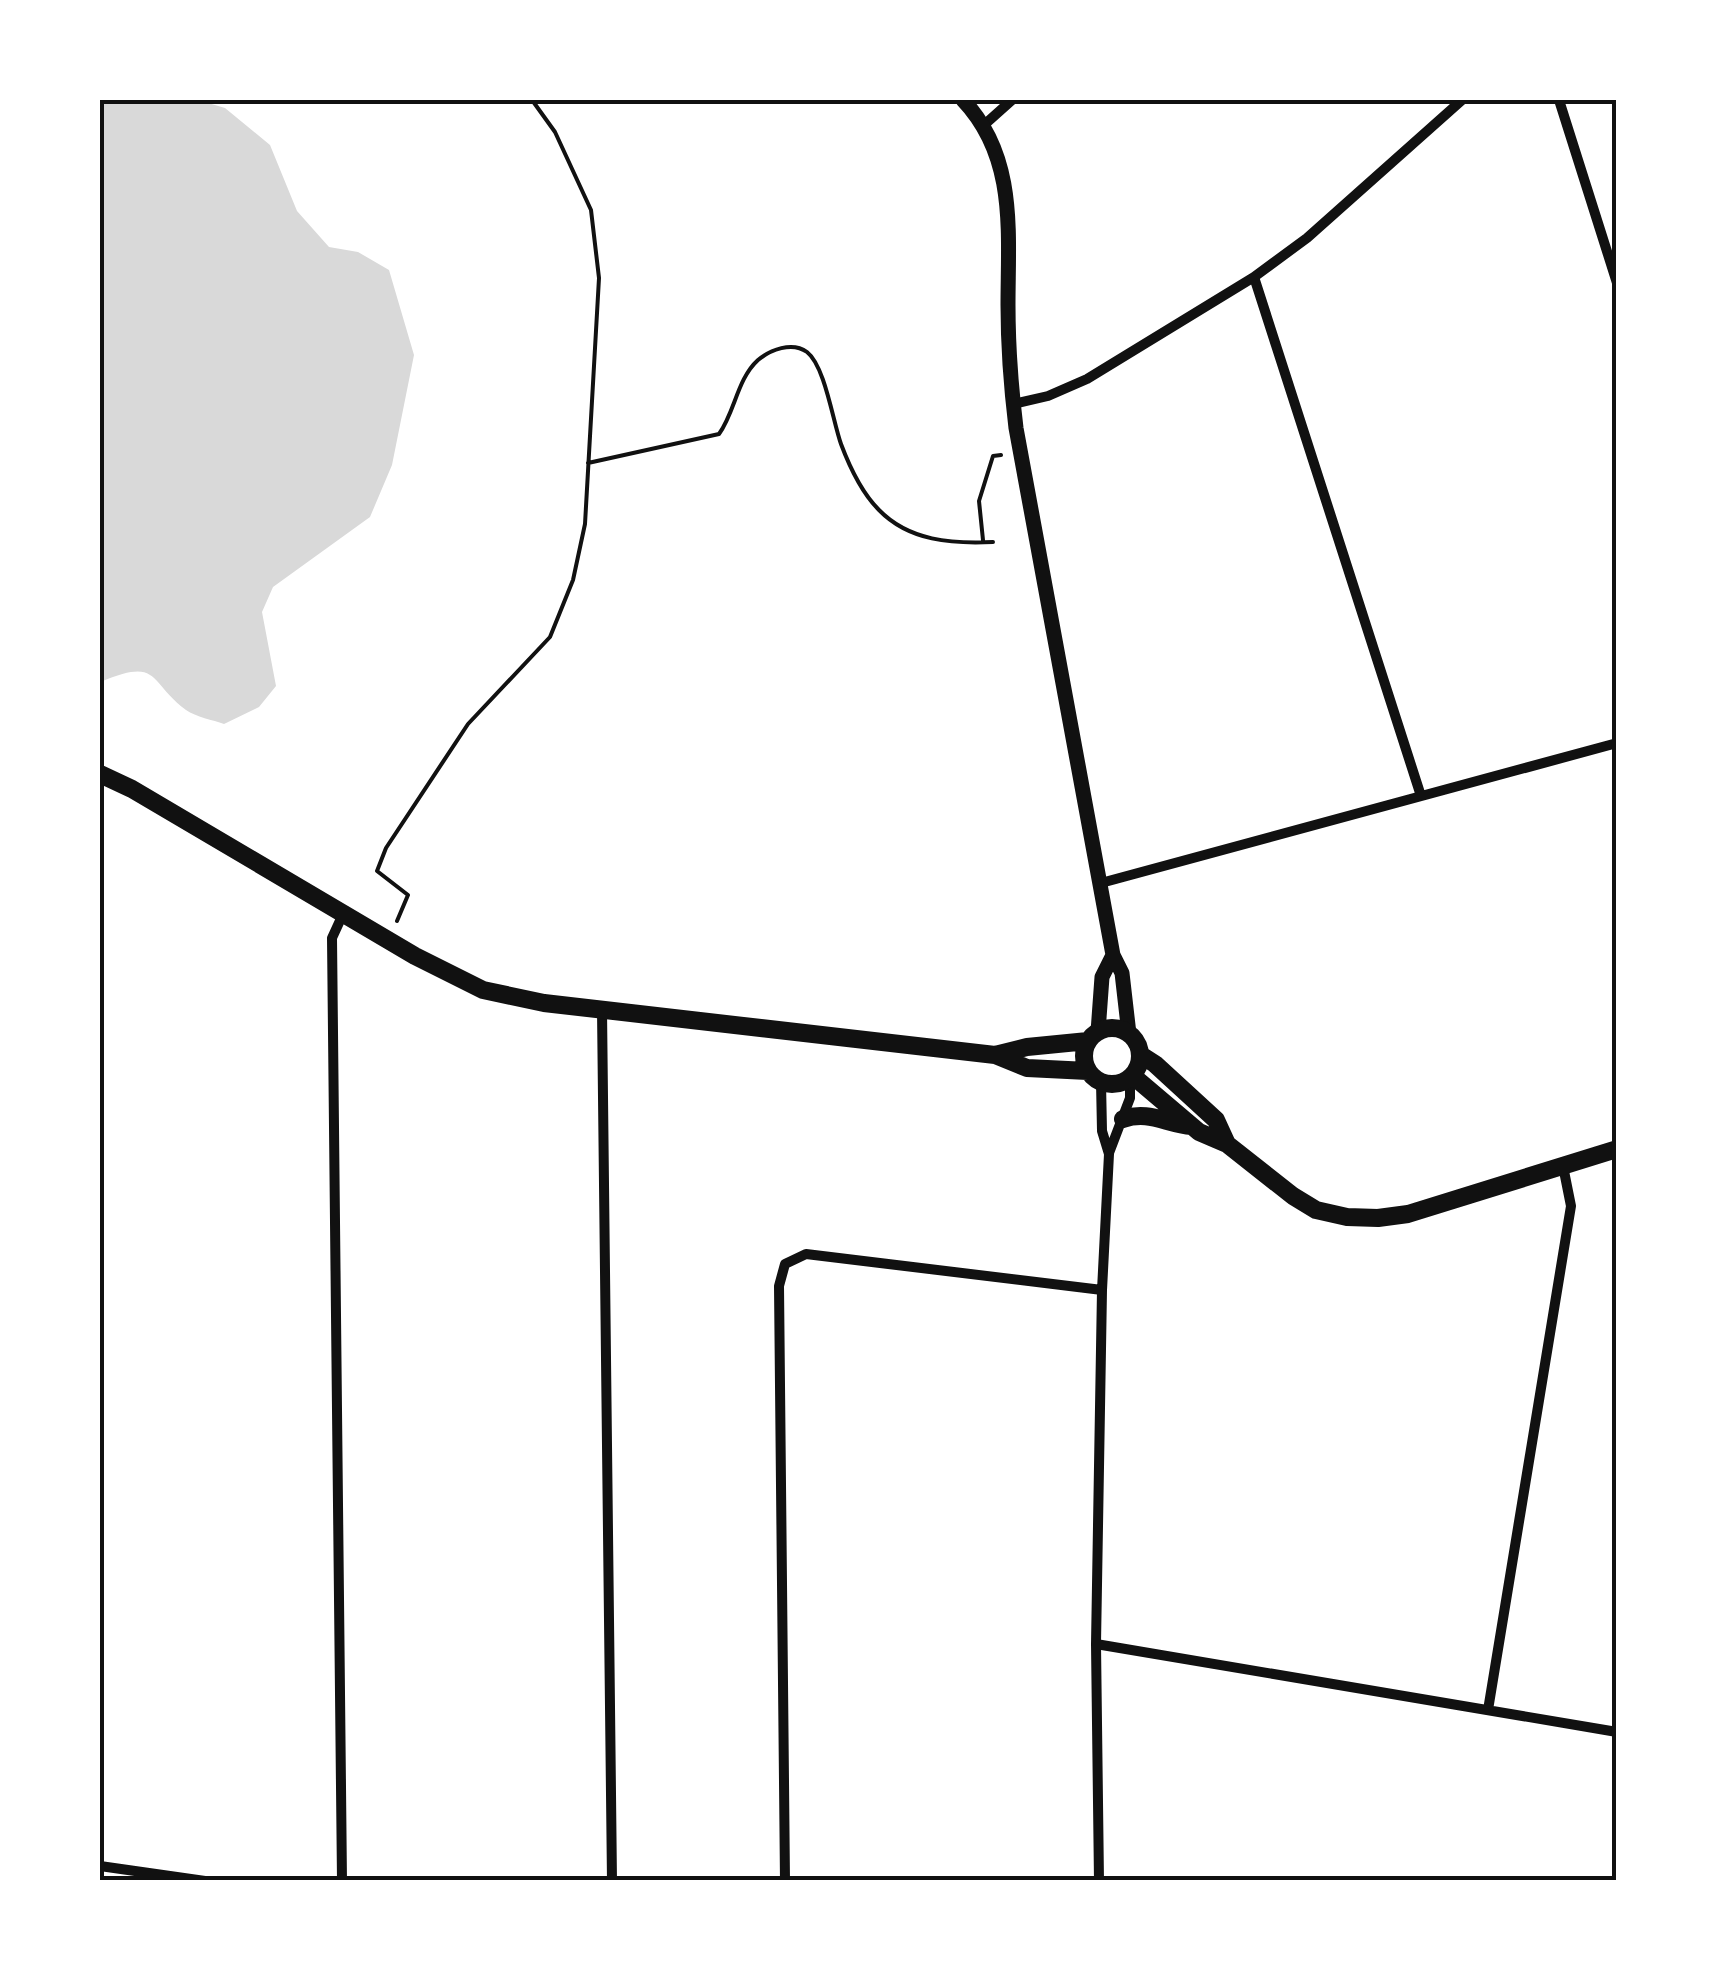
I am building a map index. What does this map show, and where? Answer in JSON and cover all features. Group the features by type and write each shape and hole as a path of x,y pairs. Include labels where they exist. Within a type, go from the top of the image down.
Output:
{"main road":[{"path":"100,774 132,789 415,956 482,990 513,999 995,1055 1027,1068 1095,1077 1116,1084 1131,1077 1140,1055"},
{"path":"995,1055 1093,1036 1114,1028 1130,1034 1140,1055 1216,1120 1227,1144"},
{"path":"1093,1036 1084,1056 1095,1077"},
{"path":"1131,1077 1293,1196 1316,1210 1347,1217 1408,1214 1617,1149"},
{"path":"1122,1120 1149,1115 1176,1125 1193,1126"}],"street":[{"path":"963,100 984,125 995,148 1006,192 1013,404 1113,954 1122,973 1130,1034"},
{"path":"984,125 1012,100"},
{"path":"1013,404 1056,393 1087,379 1254,277 1307,238 1462,100"},
{"path":"1559,100 1617,283"},
{"path":"1254,277 1421,796"},
{"path":"1100,884 1617,744"},
{"path":"342,1881 332,938 343,914"},
{"path":"1093,1036 1102,977 1113,954"},
{"path":"602,1010 612,1881"},
{"path":"1095,1077 1108,1154 1096,1644 1099,1881"},
{"path":"1108,1154 1130,1098 1131,1077"},
{"path":"1488,1710 1571,1206 1563,1166"},
{"path":"785,1881 779,1286 785,1264 806,1254 1102,1290"},
{"path":"1096,1644 1617,1732"},
{"path":"100,1866 205,1881"}],"path":[{"path":"397,921 408,895 378,871 386,848 468,724 550,636 574,580 584,524 600,278 592,210 556,132 532,100"},
{"path":"588,463 718,434 748,371 771,351 803,349 816,364 841,446 862,492 882,514 932,540 993,542"},
{"path":"983,542 979,501 993,456 1001,455"}],"shaded area":[{"path":"100,100 198,100 225,108 270,145 297,211 329,247 358,252 389,270 414,355 392,465 370,517 273,587 262,612 276,686 259,707 224,724 186,710 144,672 100,682"}]}
